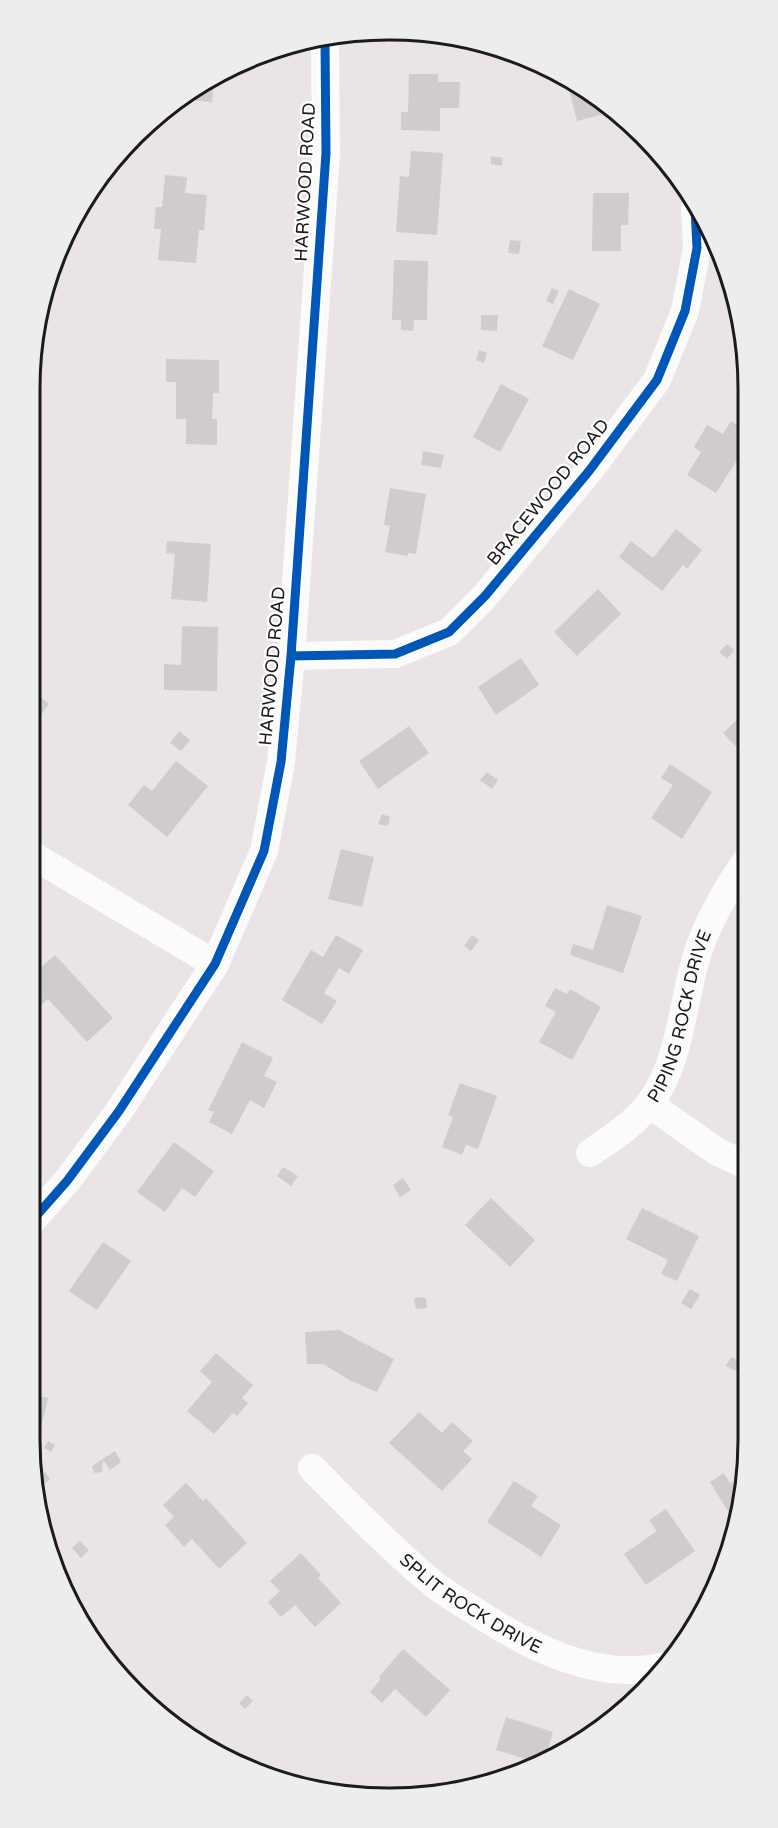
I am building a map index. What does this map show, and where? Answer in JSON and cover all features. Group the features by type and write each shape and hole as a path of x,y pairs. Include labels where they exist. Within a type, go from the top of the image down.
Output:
{"street":[{"name":"HARWOOD ROAD","path":"40,1212 67,1181 119,1111 215,964 264,851 281,762 291,656 326,153 325,46"},
{"name":"BRACEWOOD ROAD","path":"291,656 395,654 449,632 484,596 590,471 657,380 685,311 697,248 696,224"},
{"path":"40,860 215,964"},
{"name":"PIPING ROCK DRIVE","path":"590,1153 625,1128 649,1104 666,1074 702,940 721,901 738,874"},
{"path":"649,1104 716,1151 738,1162"},
{"name":"SPLIT ROCK DRIVE","path":"312,1468 436,1586 497,1626 557,1656 593,1666 650,1670"}],"building":[{"path":"409,74 438,74 438,82 460,82 459,108 440,108 440,131 401,130 401,112 408,112"},
{"path":"213,88 212,102 193,100"},
{"path":"569,91 601,115 577,121"},
{"path":"411,151 443,153 437,235 396,232 400,176 409,177"},
{"path":"491,156 503,158 502,166 491,164"},
{"path":"165,175 187,177 185,193 207,195 204,230 199,230 196,263 158,260 161,229 154,229 156,207 162,207"},
{"path":"593,193 629,193 628,225 621,225 621,251 592,251"},
{"path":"510,240 521,241 519,254 508,253"},
{"path":"394,260 428,261 427,320 414,320 413,331 401,330 401,320 392,320"},
{"path":"552,288 559,291 553,304 546,301"},
{"path":"569,289 600,304 573,360 542,346"},
{"path":"481,315 498,315 497,331 481,330"},
{"path":"479,350 487,353 484,363 476,360"},
{"path":"166,359 219,360 219,393 213,393 212,419 217,419 217,445 186,444 186,419 176,419 176,382 166,382"},
{"path":"501,384 529,399 500,452 473,437"},
{"path":"731,421 738,426 738,458 716,493 687,475 701,452 694,447 707,425 723,434"},
{"path":"423,451 444,455 441,468 421,465"},
{"path":"390,488 426,494 416,554 408,553 408,556 385,552 390,526 384,525"},
{"path":"676,529 702,550 687,569 683,565 662,591 619,557 631,541 653,558"},
{"path":"167,541 211,544 207,602 171,599 175,554 166,553"},
{"path":"598,589 621,614 577,656 554,632"},
{"path":"182,626 218,627 217,691 164,690 164,664 181,665"},
{"path":"727,644 734,650 727,659 719,652"},
{"path":"521,658 539,685 496,715 478,687"},
{"path":"40,697 49,704 40,716"},
{"path":"738,719 738,749 723,733"},
{"path":"409,726 429,753 378,789 359,761"},
{"path":"179,731 190,740 181,751 170,743"},
{"path":"176,761 208,786 167,837 128,805 144,785 152,791"},
{"path":"670,764 712,792 682,839 651,818 673,785 661,778"},
{"path":"487,772 498,780 492,789 480,780"},
{"path":"382,814 390,817 388,826 378,824"},
{"path":"341,849 374,857 362,907 328,899"},
{"path":"607,905 642,916 623,973 570,955 573,944 593,950"},
{"path":"336,935 363,950 349,974 339,968 324,993 337,1001 322,1024 282,1000 311,950 323,957"},
{"path":"472,935 479,940 471,951 464,946"},
{"path":"55,955 113,1018 87,1042 48,999 40,1006 40,968"},
{"path":"555,988 567,994 570,989 601,1007 572,1060 539,1042 556,1012 545,1006"},
{"path":"242,1042 273,1058 264,1076 277,1082 264,1108 250,1100 232,1134 209,1122 214,1112 208,1110"},
{"path":"460,1083 497,1096 478,1149 466,1145 462,1155 442,1147 453,1117 448,1115"},
{"path":"174,1142 214,1171 195,1197 182,1188 165,1212 137,1192"},
{"path":"283,1167 298,1176 291,1186 277,1176"},
{"path":"403,1178 411,1190 400,1197 393,1185"},
{"path":"491,1198 535,1240 510,1267 465,1225"},
{"path":"642,1208 699,1236 677,1281 661,1274 668,1260 626,1239"},
{"path":"103,1242 131,1261 97,1310 69,1291"},
{"path":"690,1289 700,1295 691,1309 681,1303"},
{"path":"426,1298 427,1308 416,1309 414,1299"},
{"path":"339,1330 394,1359 377,1392 351,1381 323,1364 307,1364 305,1332"},
{"path":"216,1353 253,1385 242,1398 248,1403 237,1416 233,1413 214,1434 187,1411 212,1382 200,1371"},
{"path":"731,1357 738,1360 738,1372 726,1366"},
{"path":"40,1396 48,1398 40,1427"},
{"path":"419,1412 442,1433 452,1422 473,1441 463,1451 472,1459 442,1491 389,1443"},
{"path":"48,1441 55,1445 51,1452 44,1448"},
{"path":"115,1451 121,1462 110,1470 103,1460 102,1472 94,1473 92,1466"},
{"path":"45,1472 50,1479 43,1485 43,1484 42,1475"},
{"path":"724,1473 730,1483 735,1480 729,1514 710,1482"},
{"path":"514,1481 538,1496 531,1506 561,1525 541,1557 487,1522"},
{"path":"186,1483 203,1501 206,1498 247,1543 219,1569 192,1539 184,1547 165,1525 174,1517 163,1505"},
{"path":"666,1509 695,1551 646,1585 624,1554 657,1531 649,1520"},
{"path":"80,1541 89,1550 81,1558 72,1548"},
{"path":"301,1553 321,1575 318,1578 341,1603 315,1627 295,1605 281,1617 268,1602 280,1591 270,1581"},
{"path":"403,1649 450,1690 426,1717 395,1689 382,1703 370,1692 381,1679 379,1677"},
{"path":"247,1695 253,1701 245,1709 239,1703"},
{"path":"506,1717 553,1732 548,1749 526,1759 496,1750"}],"cycle path":[{"path":"40,1212 67,1181 119,1111 215,964 264,851 281,762 291,656 326,153 325,46"},
{"path":"291,656 395,654 449,632 485,596 589,471 657,380 685,311 697,248 696,224"}]}
